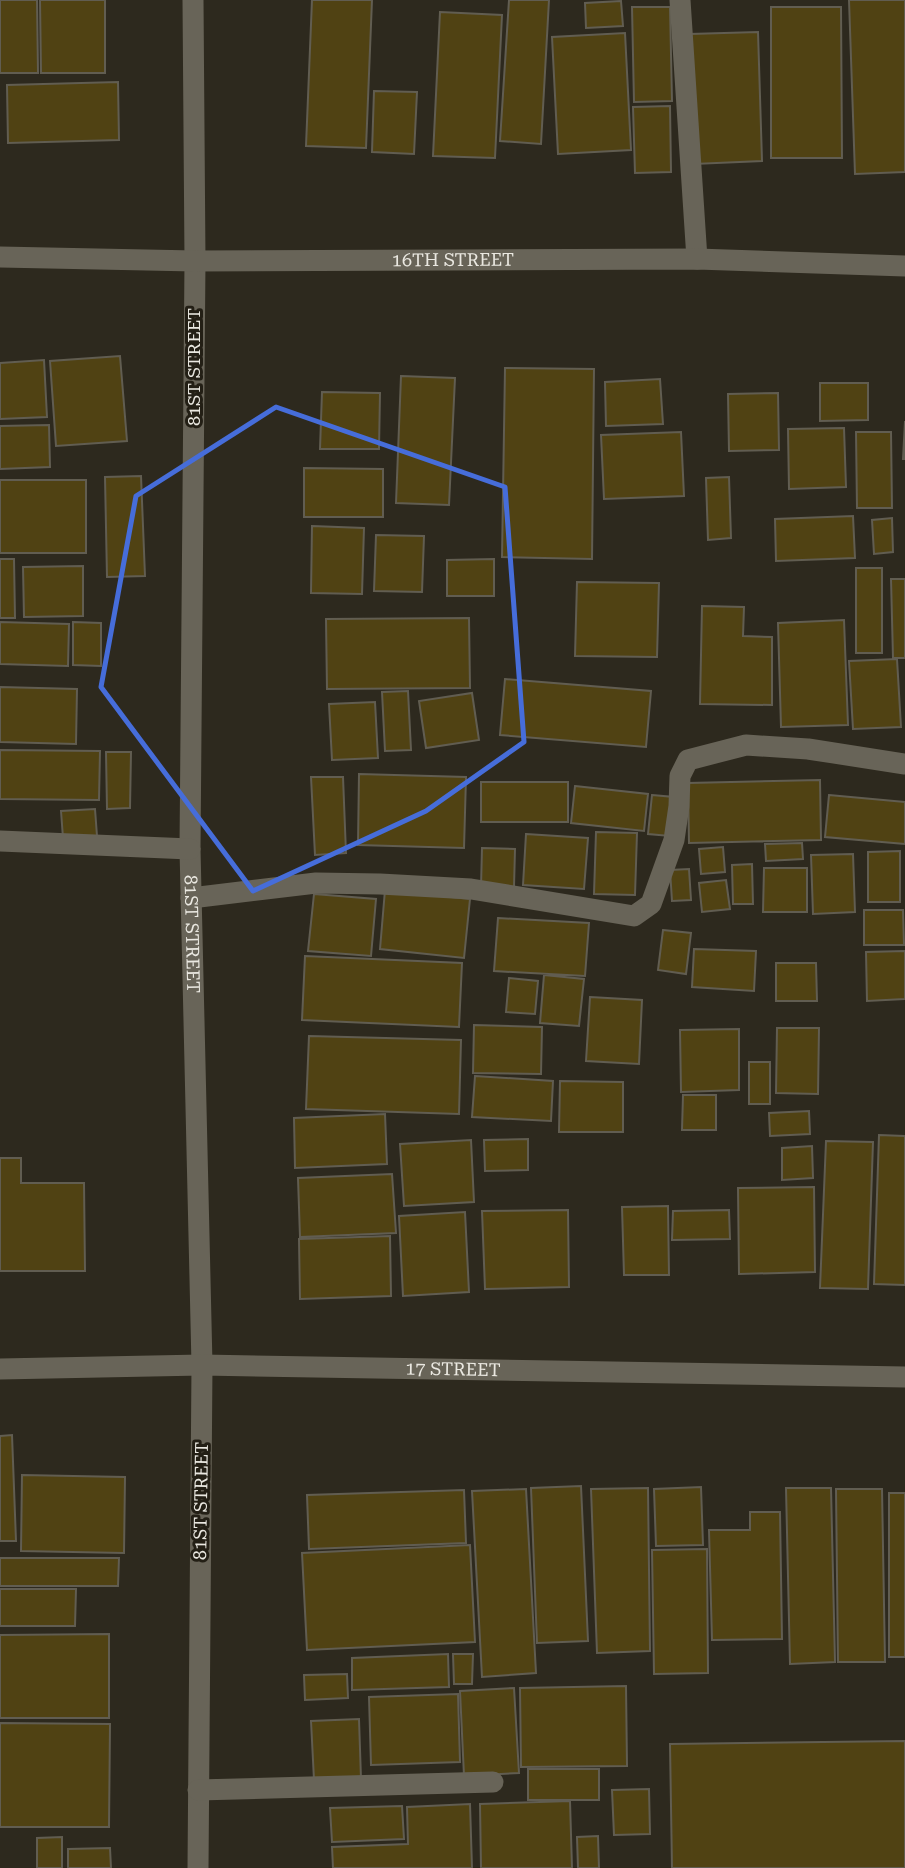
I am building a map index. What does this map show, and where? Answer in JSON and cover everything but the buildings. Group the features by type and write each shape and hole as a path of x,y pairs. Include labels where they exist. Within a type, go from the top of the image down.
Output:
{"street":[{"name":"81ST STREET","path":"193,0 195,261 190,849 202,1365 198,1868"},
{"path":"680,0 697,259"},
{"name":"16TH STREET","path":"0,257 195,261 697,259 905,266"},
{"path":"191,898 316,883 380,884 471,890 634,916 651,904 674,841 680,776 688,760 746,745 808,749 905,764"},
{"path":"0,841 190,849"},
{"name":"17 STREET","path":"0,1369 202,1365 905,1377"},
{"path":"198,1790 493,1782"}],"highlighted area":[{"path":"276,407 505,487 524,742 426,811 253,891 101,687 136,496"}]}
